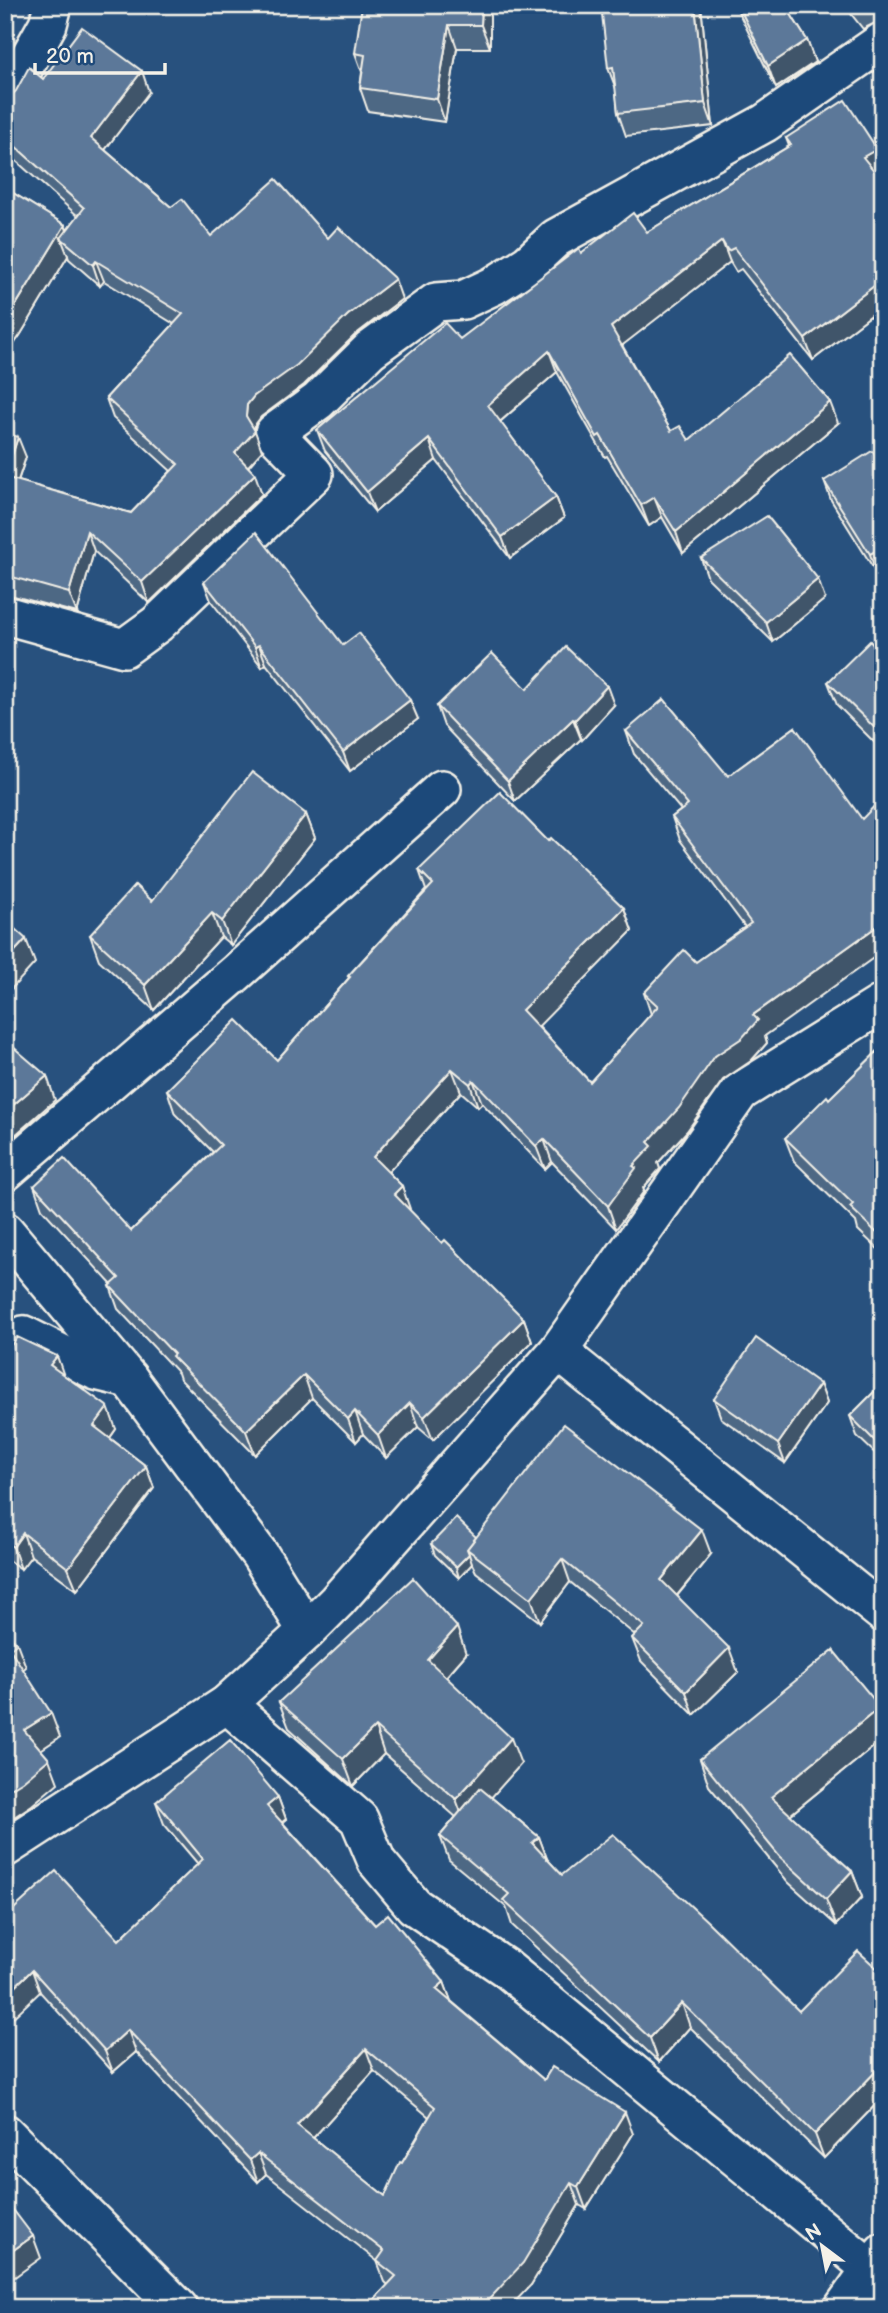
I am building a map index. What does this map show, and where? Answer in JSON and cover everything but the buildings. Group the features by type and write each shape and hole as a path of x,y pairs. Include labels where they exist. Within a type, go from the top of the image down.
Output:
{"street":[{"path":"5,101 48,24 53,5"},
{"path":"5,615 124,648 157,624 314,474 274,433 318,401 370,350 436,302 463,300 493,286 528,264 556,238 765,123 883,41"},
{"path":"5,1172 236,973 442,789"},
{"path":"5,1848 226,1704 307,1631 558,1351 740,1092 883,1003"},
{"path":"5,1231 129,1379 260,1555 307,1631"},
{"path":"5,1347 24,1335 96,1371 129,1379"},
{"path":"558,1351 883,1614"},
{"path":"226,1704 359,1819 377,1862 414,1906 507,1969 877,2261 843,2308"},
{"path":"5,2133 179,2308"}]}
